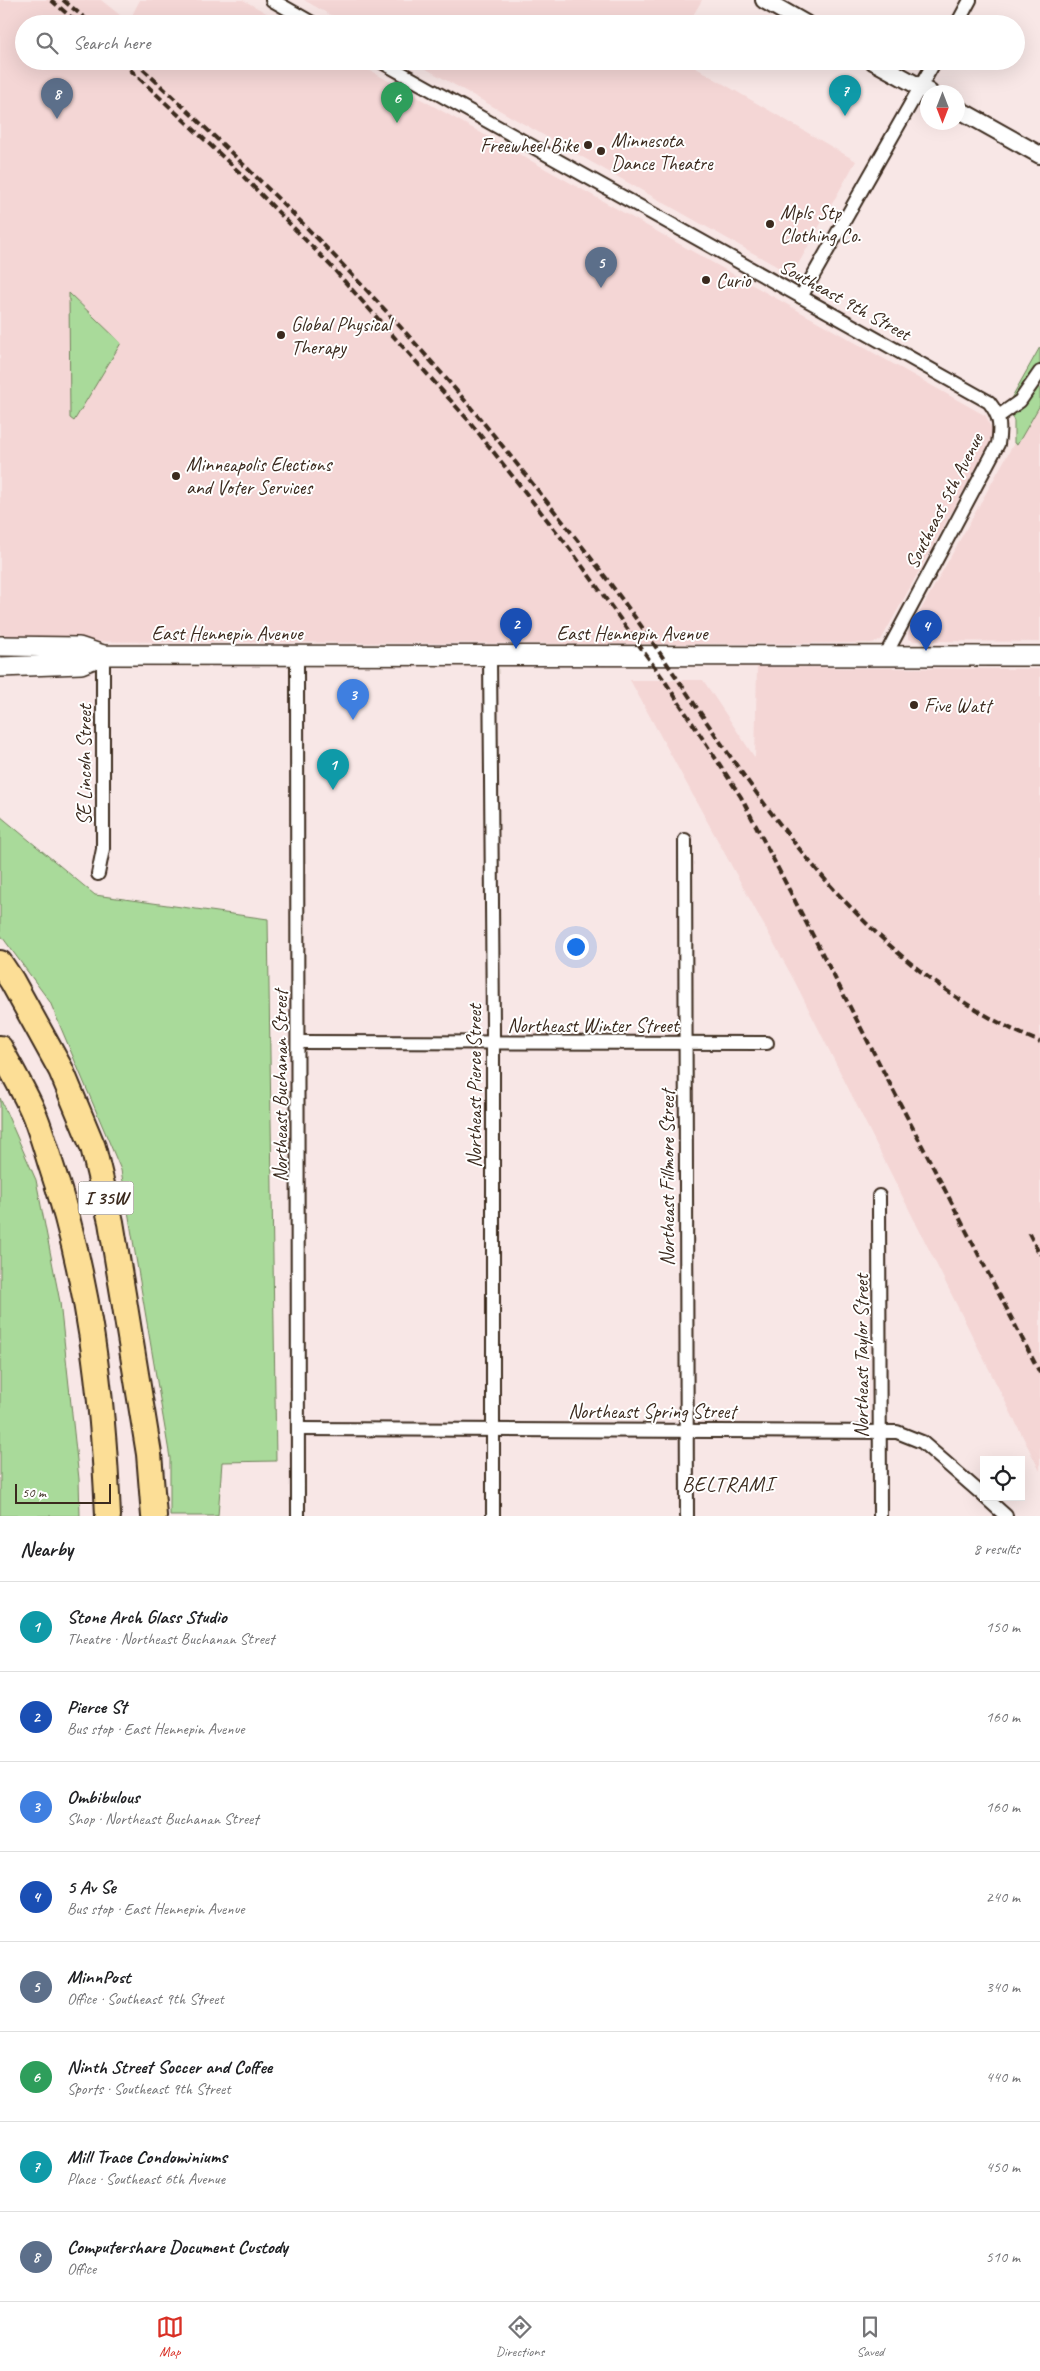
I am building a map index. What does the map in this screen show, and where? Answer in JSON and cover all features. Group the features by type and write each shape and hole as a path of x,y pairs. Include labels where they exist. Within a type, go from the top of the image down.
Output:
{"highway":[{"name":"I 35W","path":"0,963 12,981 61,1070 93,1147 111,1222 123,1294 149,1454 154,1516"},
{"name":"I 35W","path":"0,1048 31,1106 56,1180 76,1249 91,1327 97,1374 106,1459 108,1516"}],"main road":[{"name":"East Hennepin Avenue","path":"0,646 79,647 103,655 1040,656"},
{"name":"East Hennepin Avenue","path":"0,667 81,664 103,655"}],"street":[{"path":"272,0 298,15"},
{"path":"764,0 790,15"},
{"path":"961,15 970,0"},
{"name":"Southeast 9th Street","path":"396,70 989,402 999,416"},
{"path":"889,70 920,87"},
{"path":"927,85 933,70"},
{"path":"801,296 920,98"},
{"path":"965,113 1040,155"},
{"name":"Southeast 5th Avenue","path":"886,656 998,444 1001,427 999,416 1020,402 1040,372"},
{"name":"SE Lincoln Street","path":"98,874 103,849 103,655"},
{"name":"Northeast Buchanan Street","path":"298,655 298,1516"},
{"name":"Northeast Pierce Street","path":"490,655 493,1043 493,1516"},
{"name":"Northeast Fillmore Street","path":"685,840 687,1516"},
{"name":"Northeast Winter Street","path":"299,1042 767,1043"},
{"name":"Northeast Taylor Street","path":"879,1196 880,1516"},
{"name":"Northeast Spring Street","path":"298,1429 880,1431 903,1434 922,1442 980,1493"},
{"name":"Northeast Spring Street","path":"989,1501 1006,1516"}],"shaded area":[{"path":"0,0 101,0 120,15 15,15 15,70 369,70 986,416 992,430 992,439 881,640 872,643 621,644 0,641"},
{"path":"140,0 243,0 270,15 132,15"},
{"path":"304,0 702,0 693,15 330,15"},
{"path":"428,70 699,70 856,161 792,275"},
{"path":"1040,378 1040,642 915,641 908,639 908,633 1014,443 1014,421 1012,418"},
{"path":"757,667 1040,669 1040,1471 795,982 630,680 703,680 755,758"}],"green space":[{"path":"69,293 121,343 74,421 70,418"},
{"path":"1040,347 1040,367 1018,400 1008,404"},
{"path":"1040,378 1040,405 1017,445 1014,443 1014,421 1011,415"},
{"path":"0,816 95,895 268,919 276,1461 222,1462 218,1516 170,1516 170,1458 121,1170 50,1002 0,934"},
{"path":"0,1098 36,1180 60,1302 79,1479 80,1516 0,1516"}],"railway":[{"path":"51,0 68,15"},
{"path":"63,0 81,15"},
{"path":"131,70 239,172 330,265 469,421 570,549 664,680 741,797 1040,1373"},
{"path":"144,70 236,158 335,257 430,360 476,414 603,574 651,640 731,758 773,816 818,871 866,923 918,969 976,1010 1040,1042"},
{"path":"1029,1233 1040,1255"}],"place":[{"name":"Mill Trace Condominiums","path":"845,116"},
{"name":"Computershare Document Custody","path":"57,119"},
{"name":"Ninth Street Soccer and Coffee","path":"397,123"},
{"name":"Freewheel Bike","path":"588,145"},
{"name":"Minnesota Dance Theatre","path":"601,151"},
{"name":"Mpls Stp Clothing Co.","path":"770,224"},
{"name":"Curio","path":"706,280"},
{"name":"MinnPost","path":"601,288"},
{"name":"Global Physical Therapy","path":"281,335"},
{"name":"Minneapolis Elections and Voter Services","path":"176,476"},
{"name":"Pierce St","path":"516,649"},
{"name":"5 Av Se","path":"926,651"},
{"name":"Five Watt","path":"914,705"},
{"name":"Ombibulous","path":"353,720"},
{"name":"Stone Arch Glass Studio","path":"333,790"}],"district":[{"name":"BELTRAMI","path":"728,1484"}]}
